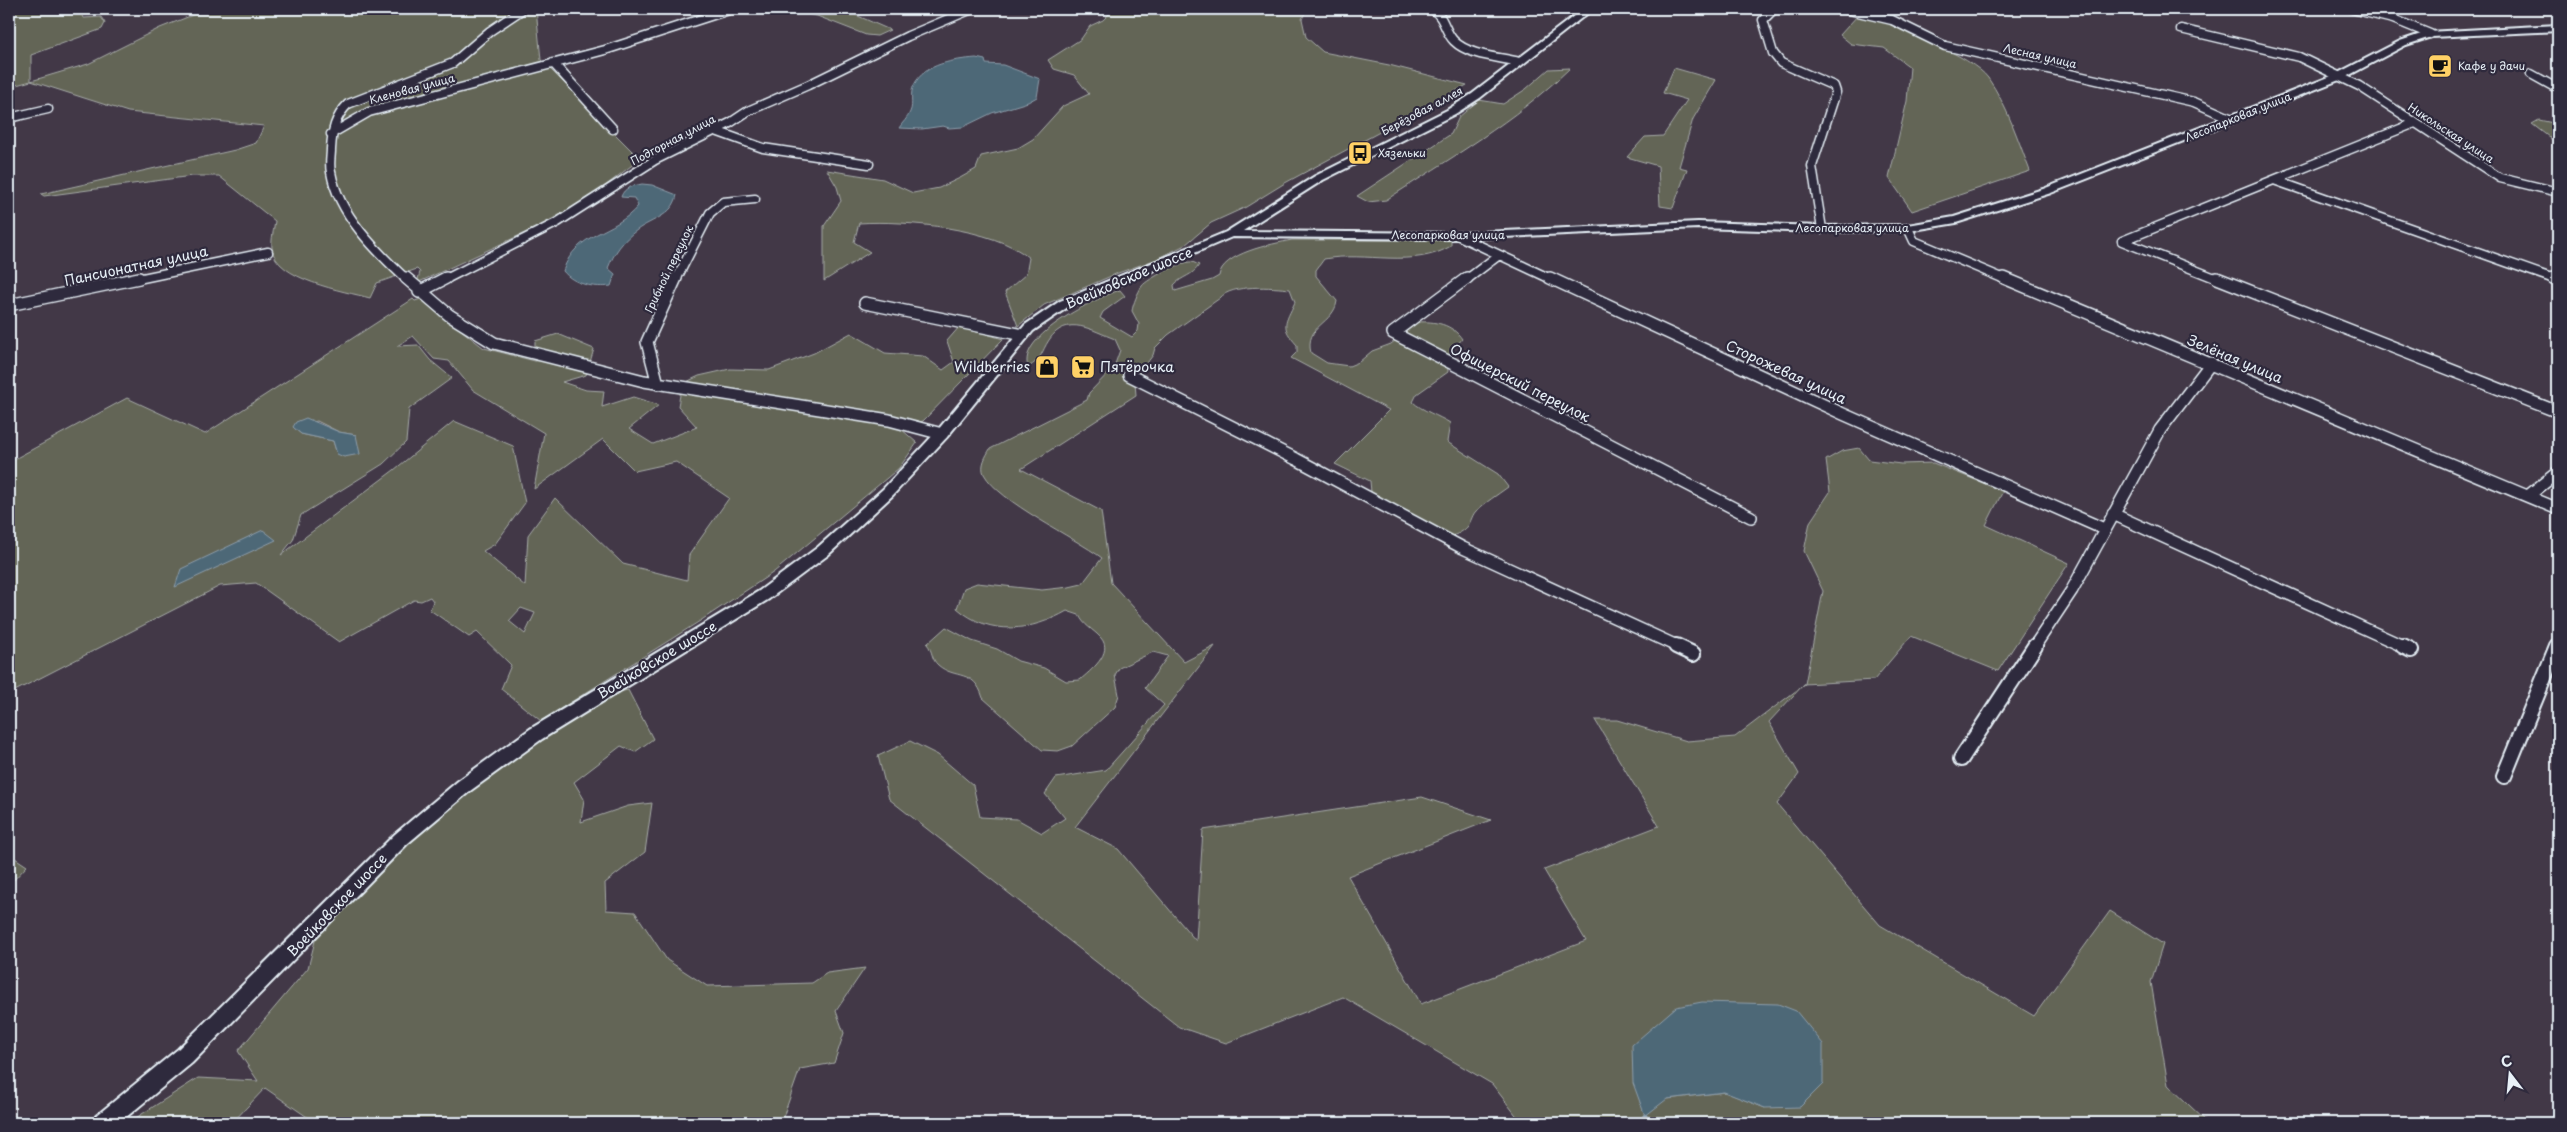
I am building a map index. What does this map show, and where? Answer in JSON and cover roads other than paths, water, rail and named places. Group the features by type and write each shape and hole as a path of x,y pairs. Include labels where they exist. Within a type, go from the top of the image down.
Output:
{"street":[{"name":"Кленовая улица","path":"330,134 340,112 348,104 453,63 467,53 490,31 523,9"},
{"name":"Кленовая улица","path":"330,134 369,112 605,50 732,9"},
{"name":"Подгорная улица","path":"419,292 558,222 655,160 730,123 748,111 972,9"},
{"path":"1432,9 1441,13 1454,40 1462,46 1519,62"},
{"path":"1569,9 1585,11"},
{"path":"1774,9 1763,20 1775,56 1796,70 1825,80 1834,86 1836,92 1812,166 1822,230"},
{"name":"Лесная улица","path":"1845,9 1892,20 1945,46 2194,102 2232,119"},
{"path":"2352,9 2393,19 2430,34"},
{"name":"Берёзовая аллея","path":"1230,234 1319,178 1451,112 1476,96 1585,11"},
{"name":"Никольская улица","path":"2181,28 2299,57 2359,86 2500,178 2558,192"},
{"name":"Лесопарковая улица","path":"1230,234 1458,236 1698,225 1822,230 1908,228 1956,220 1996,208 2338,77 2403,43 2430,34 2558,28"},
{"path":"553,63 613,129"},
{"path":"2531,74 2558,89"},
{"path":"9,118 48,108"},
{"path":"2415,123 2122,240 2558,412"},
{"path":"713,130 763,148 869,164"},
{"path":"330,134 331,174 349,216 364,236 419,292 477,335 494,343 658,384 889,420 942,434"},
{"path":"2274,180 2558,280"},
{"name":"Грибной переулок","path":"658,384 647,342 692,244 710,212 723,202 736,199 754,199"},
{"name":"Зелёная улица","path":"1908,228 1914,241 2558,509"},
{"name":"Воейковское шоссе","path":"103,1123 185,1056 401,839 464,786 536,734 764,594 823,552 888,492 942,434 1029,328 1064,304 1230,234"},
{"name":"Сторожевая улица","path":"1458,236 1843,414 2104,529"},
{"name":"Пансионатная улица","path":"9,305 268,252"},
{"name":"Офицерский переулок","path":"1499,254 1393,333 1751,517"},
{"path":"866,303 1023,335"},
{"path":"1961,759 2072,590 2160,430 2211,363"},
{"path":"1128,375 1296,459 1464,548 1694,654"},
{"path":"2528,496 2558,472"},
{"path":"2113,514 2411,650"},
{"path":"2504,776 2558,645"}],"water":[{"path":"976,58 985,60 986,64 1003,65 1040,79 1037,97 1028,102 992,113 963,127 899,128 911,109 914,85 925,72 941,64"},
{"path":"642,184 652,185 677,195 675,202 667,212 637,230 620,247 608,268 615,274 611,286 585,284 573,280 563,271 569,258 586,241 618,223 638,206 634,198 621,197 627,189"},
{"path":"306,418 339,432 356,435 360,454 344,457 337,454 333,441 301,434 293,427 296,422"},
{"path":"263,530 276,540 175,587 181,569"},
{"path":"1702,1002 1778,1004 1796,1011 1823,1044 1823,1084 1800,1107 1765,1108 1724,1092 1667,1099 1645,1116 1633,1083 1632,1045 1676,1007"}],"waterway":[{"path":"1642,1123 1645,1116"}],"place":[{"name":"Кафе у дачи","path":"2440,66"},
{"name":"Хязельки","path":"1360,153"},
{"name":"Wildberries","path":"1047,367"},
{"name":"Пятёрочка","path":"1083,367"}]}
